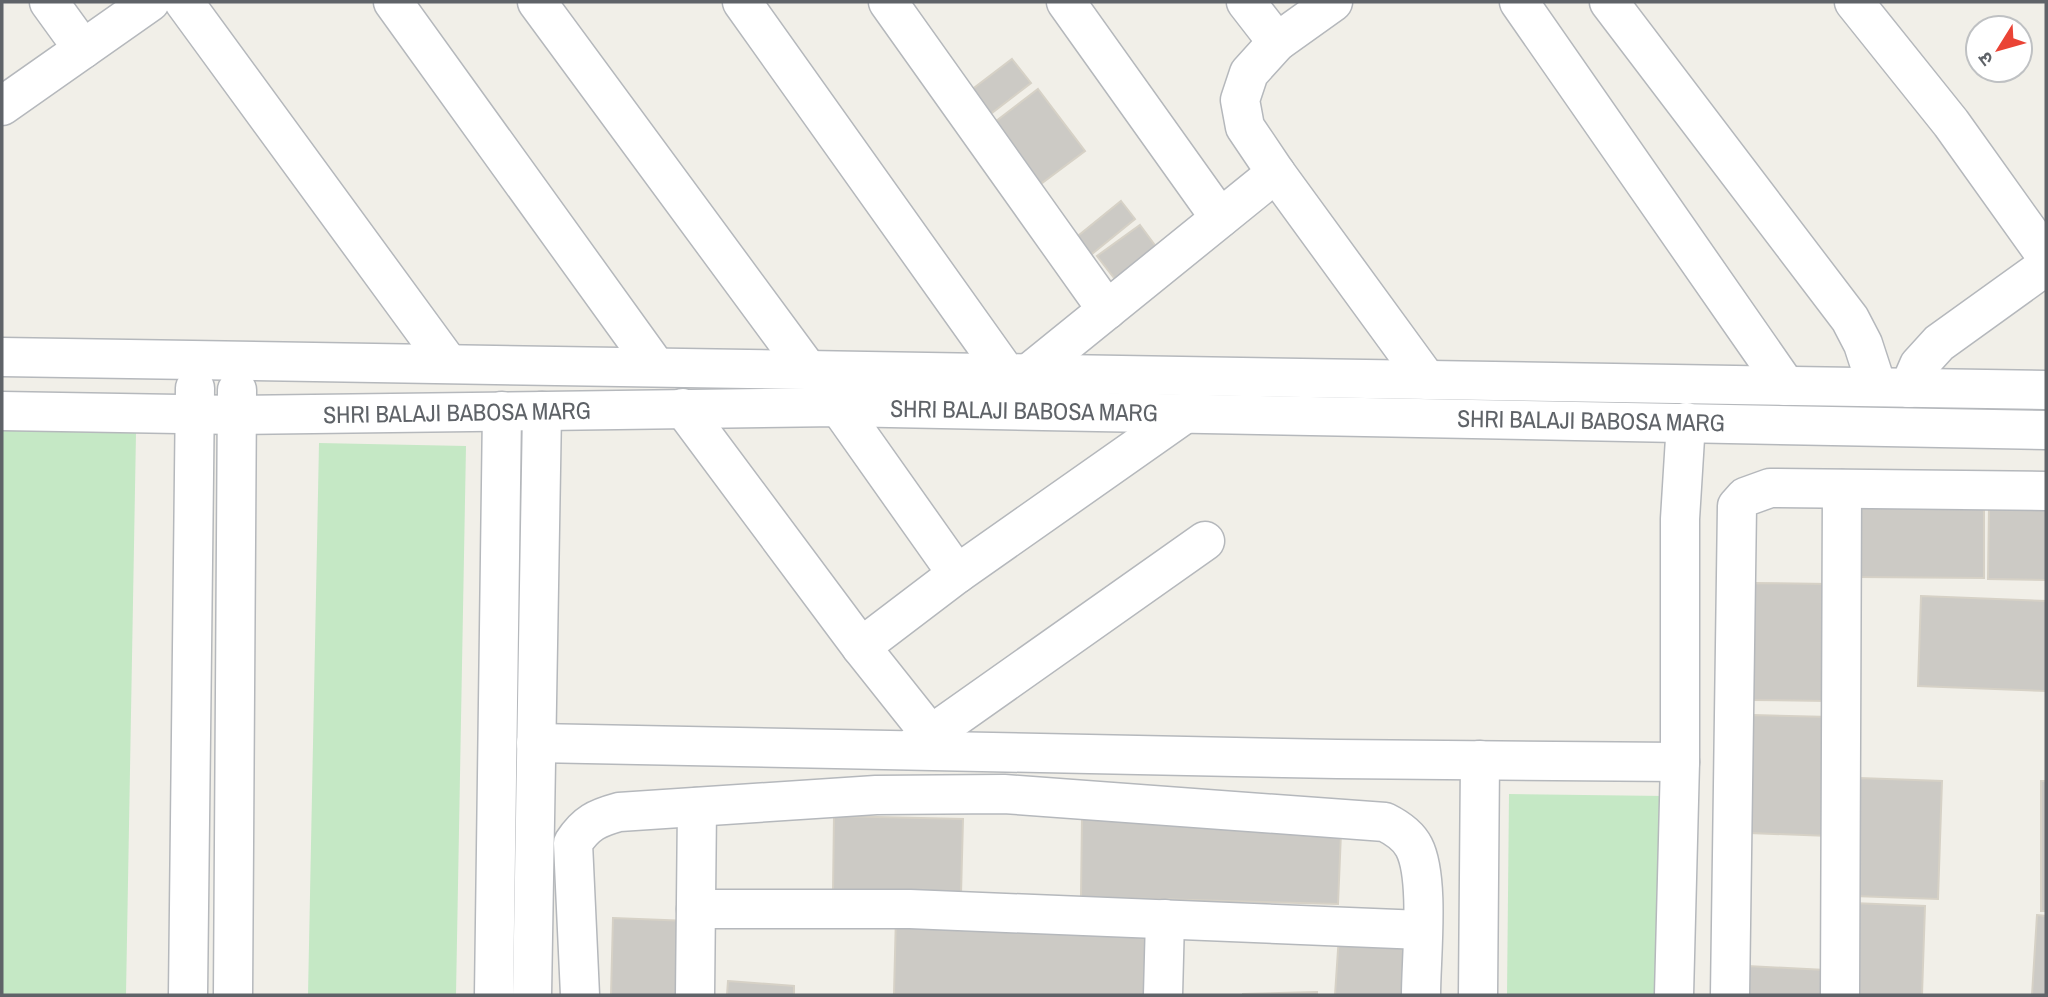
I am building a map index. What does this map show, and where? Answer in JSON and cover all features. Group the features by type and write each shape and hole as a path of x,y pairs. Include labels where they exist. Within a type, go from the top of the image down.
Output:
{"street":[{"path":"49,2 83,49"},
{"path":"5,97 83,49 150,2"},
{"path":"184,2 448,363"},
{"path":"393,2 656,367"},
{"path":"537,2 808,370"},
{"path":"742,2 1017,373 1107,310 1276,173"},
{"path":"888,2 1107,310"},
{"path":"1066,2 1220,218"},
{"path":"1247,2 1277,42"},
{"path":"1333,2 1277,42 1249,73 1240,100 1245,127 1427,380"},
{"path":"1519,2 1786,386"},
{"path":"1609,2 1850,319 1863,344 1893,387 1939,343 2046,266"},
{"path":"1854,2 1951,123 2046,256"},
{"name":"SHRI BALAJI BABOSA MARG","path":"2,357 2046,390"},
{"path":"188,995 195,360"},
{"path":"233,995 238,415 236,360"},
{"path":"839,407 957,574"},
{"name":"SHRI BALAJI BABOSA MARG","path":"2,411 238,415 839,407 2046,430"},
{"path":"683,408 861,647 920,743"},
{"path":"494,995 502,411"},
{"path":"532,995 542,411"},
{"path":"861,647 957,574 1186,413"},
{"path":"1674,995 1680,762 1680,519 1686,422"},
{"path":"1730,995 1737,506 1745,496 1770,488 2046,491"},
{"path":"1840,995 1842,489"},
{"path":"920,743 1205,541"},
{"path":"536,743 920,743 1480,760 1680,762"},
{"path":"1478,995 1480,760"},
{"path":"580,995 573,843 583,828 601,817 619,812 876,795 1004,794 1385,822 1400,830 1413,845 1419,862 1423,882 1421,995"},
{"path":"695,995 697,807"},
{"path":"696,909 910,909 1422,930"},
{"path":"1163,995 1165,919"}],"green space":[{"path":"2,430 136,433 126,995 2,995"},
{"path":"319,443 466,446 456,995 308,995"},
{"path":"1509,794 1665,796 1664,995 1507,995"}],"building":[{"path":"1012,59 1031,83 984,119 966,94"},
{"path":"1038,89 1085,151 1038,186 991,125"},
{"path":"1121,201 1135,219 1087,258 1073,240"},
{"path":"1140,225 1160,252 1118,283 1097,256"},
{"path":"1858,501 1984,503 1984,578 1858,577"},
{"path":"1989,506 2046,506 2046,580 1988,579"},
{"path":"1753,583 1828,584 1828,701 1752,700"},
{"path":"1921,596 2046,601 2046,691 1918,686"},
{"path":"1753,715 1831,717 1829,836 1750,833"},
{"path":"1859,778 1942,781 1938,899 1854,896"},
{"path":"2041,781 2046,781 2046,911 2041,911"},
{"path":"834,816 963,819 961,895 833,892"},
{"path":"1082,817 1341,833 1338,904 1081,897"},
{"path":"1852,903 1925,906 1922,995 1849,995"},
{"path":"896,915 1155,922 1154,995 894,994"},
{"path":"2037,915 2046,916 2046,995 2032,995"},
{"path":"613,918 689,921 687,995 611,995"},
{"path":"1339,935 1409,939 1406,995 1335,995"},
{"path":"1747,966 1825,970 1824,995 1745,995"},
{"path":"728,981 794,986 794,995 727,995"},
{"path":"1317,992 1317,995 1243,995 1243,994"}]}
